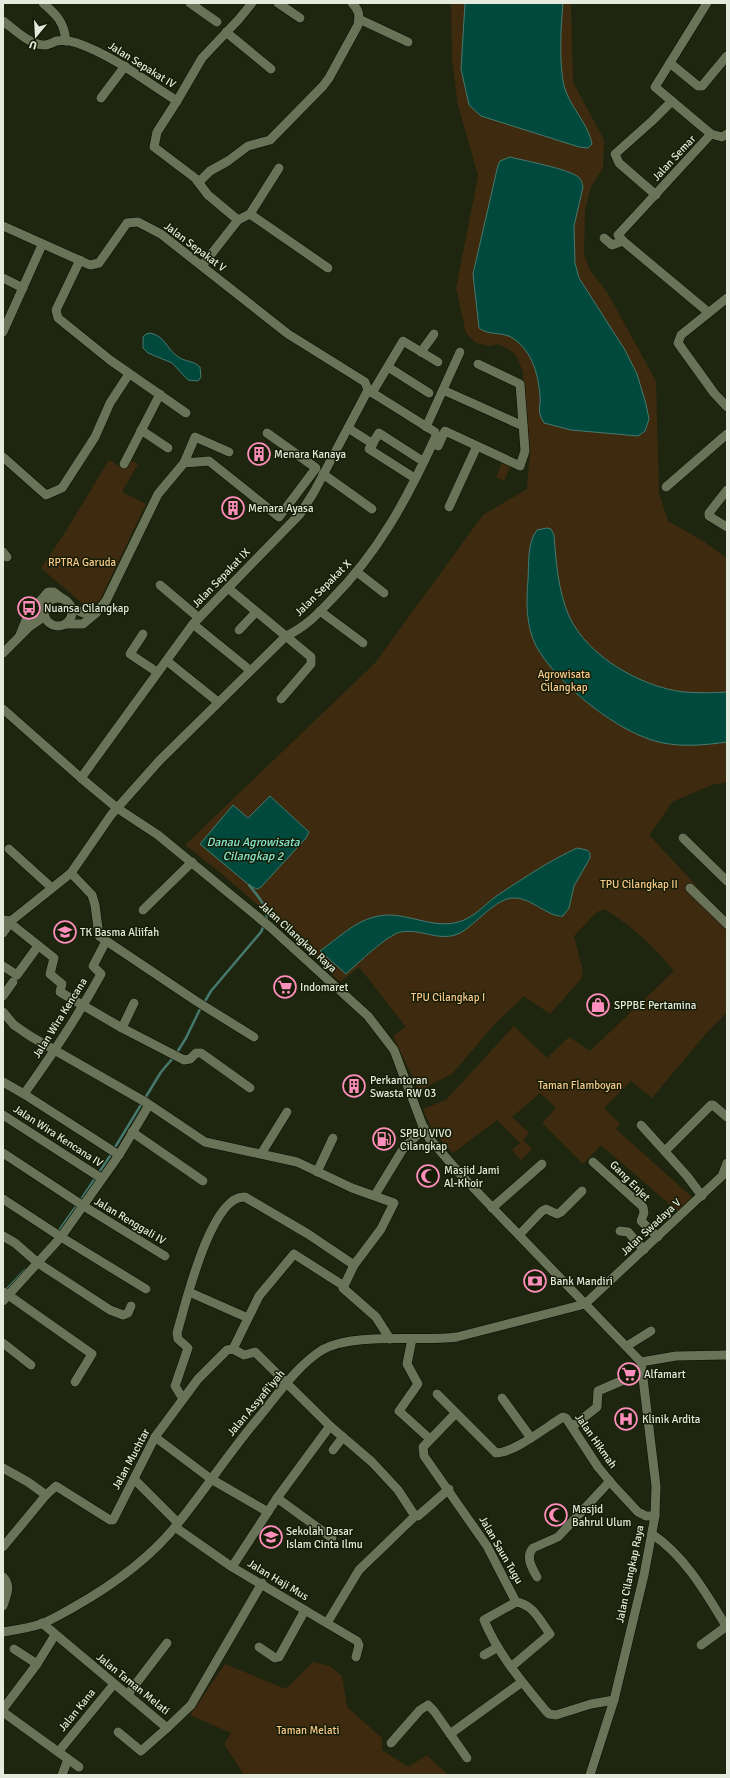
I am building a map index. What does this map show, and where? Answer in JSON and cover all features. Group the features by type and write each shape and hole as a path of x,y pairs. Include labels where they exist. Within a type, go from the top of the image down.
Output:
{"street":[{"path":"43,3 61,22 64,28 66,41"},
{"path":"190,3 217,22"},
{"name":"Jalan Sepakat IV","path":"3,21 33,42 40,45 47,46 56,41 76,42 97,51 125,66 177,101 202,58 252,3"},
{"path":"278,3 300,18"},
{"path":"199,182 218,164 228,161 250,145 270,140 281,131 329,78 359,19 357,8 352,3"},
{"name":"Jalan Semar","path":"623,241 618,236 619,233 656,195 711,134 656,87 707,3"},
{"path":"359,19 408,42"},
{"path":"226,32 271,69"},
{"path":"670,63 698,86 702,86 727,56"},
{"path":"101,98 125,66"},
{"path":"177,101 157,132 154,148 199,182 208,195 238,220"},
{"path":"656,195 619,163 615,154 672,101"},
{"path":"711,134 722,137 727,134"},
{"path":"202,266 238,220 250,214 279,168"},
{"path":"250,214 328,268"},
{"name":"Jalan Sepakat V","path":"3,226 42,245 90,265 99,263 127,223 138,222 161,234 288,334 365,382 370,391"},
{"path":"604,238 612,245 623,241 708,312"},
{"path":"3,332 42,245"},
{"path":"80,260 56,310 56,314 71,329 129,374 160,394 186,414"},
{"path":"3,278 23,288"},
{"path":"727,298 681,335 678,343 714,393 727,408"},
{"path":"434,334 422,352 438,362"},
{"name":"Jalan Sepakat IX","path":"81,778 157,672 167,661 196,621 300,514 370,391 388,367 403,341 422,352"},
{"path":"426,427 460,352"},
{"path":"418,488 445,431 520,466 525,451 520,384 478,364"},
{"path":"388,367 429,393"},
{"path":"3,457 46,495 62,488 95,437 110,403 129,374"},
{"path":"443,390 522,426"},
{"name":"Jalan Sepakat X","path":"3,933 8,921 71,873 118,808 160,761 286,636 297,631 320,611 357,572 381,540 412,489 436,436 435,432 370,391"},
{"path":"124,464 160,394"},
{"path":"348,428 373,444"},
{"path":"141,430 168,448"},
{"path":"184,464 198,461 209,462 279,517 316,468 267,433"},
{"path":"414,477 369,449 379,433 421,460"},
{"path":"666,487 727,434"},
{"path":"63,599 51,600 46,604 44,610 45,616 53,625 60,626 66,624 83,624 106,601 158,494 184,464 195,438 229,452"},
{"path":"209,462 217,446"},
{"path":"448,507 477,446"},
{"path":"323,474 372,509"},
{"path":"727,490 709,513 710,516 727,527"},
{"path":"357,572 384,593"},
{"path":"160,586 246,667"},
{"path":"228,588 311,657 312,660 281,699"},
{"path":"20,635 28,615 48,592 54,592 69,602 72,608 72,614 70,620 66,624"},
{"path":"72,608 83,613 96,612"},
{"path":"320,611 363,643"},
{"path":"239,630 256,612"},
{"path":"3,653 20,635 45,616"},
{"path":"144,634 130,654 157,672"},
{"path":"167,661 218,702"},
{"name":"Jalan Cilangkap Raya","path":"3,709 81,778 118,808 158,835 270,927 368,1016 384,1036 400,1064 429,1138 460,1175 641,1362 656,1486 655,1516 614,1700 590,1775"},
{"path":"683,838 727,881"},
{"path":"9,849 52,888"},
{"path":"143,910 192,862"},
{"path":"71,873 92,895 99,936 196,1001 254,1037"},
{"path":"690,888 727,924"},
{"path":"8,921 55,959 50,974 62,984 60,992 122,1028 182,1058 190,1059 196,1053 201,1053 250,1088"},
{"name":"Jalan Wira Kencana","path":"24,1094 56,1050 84,1006 101,974 93,966 106,942"},
{"path":"3,966 17,975 38,946"},
{"path":"3,996 13,982"},
{"path":"122,1028 134,1003"},
{"path":"3,1012 14,1025 145,1102 205,1142 297,1162 352,1188 394,1203 381,1229 354,1265 343,1287 376,1317 390,1339"},
{"path":"3,1082 24,1094 114,1153"},
{"path":"75,1382 92,1354 5,1295 57,1234 114,1153 132,1132 145,1102"},
{"path":"665,1151 711,1105 727,1117"},
{"path":"261,1154 287,1112"},
{"name":"Jalan Wira Kencana IV","path":"3,1115 98,1176"},
{"path":"641,1125 665,1151 702,1196"},
{"path":"375,1195 403,1149 424,1128"},
{"path":"132,1132 203,1181"},
{"path":"317,1172 333,1138"},
{"name":"Jalan Renggali IV","path":"3,1153 79,1203 166,1256"},
{"name":"Gang Enjet","path":"593,1162 643,1207 644,1213 641,1221 658,1237"},
{"name":"Jalan Swadaya V","path":"585,1304 702,1196 724,1178 727,1163"},
{"path":"492,1208 542,1164"},
{"path":"519,1235 546,1209 558,1214 562,1212 582,1191"},
{"path":"183,1399 174,1386 188,1348 178,1339 177,1333 208,1237 227,1205 240,1196 245,1196 308,1234 354,1265"},
{"path":"3,1198 57,1234 146,1289"},
{"path":"620,1231 628,1232 644,1250"},
{"path":"3,1236 35,1261 110,1310 123,1315 128,1313 131,1306"},
{"name":"Jalan Muchtar","path":"3,1547 54,1487 59,1487 110,1520 113,1520 155,1437 198,1379 227,1350 233,1348 259,1296 294,1254 323,1271 343,1287"},
{"path":"190,1292 248,1318"},
{"name":"Jalan Assyafi'iyah","path":"3,1632 42,1624 118,1580 143,1559 176,1525 241,1438 322,1350 336,1345 390,1339 457,1337 585,1304"},
{"path":"627,1346 651,1331"},
{"path":"412,1339 407,1364 418,1384 399,1411 430,1439"},
{"path":"3,1343 31,1365"},
{"path":"233,1348 244,1355 255,1352 330,1426 372,1462 398,1490 415,1516"},
{"path":"641,1362 676,1356 727,1355"},
{"path":"572,1427 597,1407 597,1392 610,1384 642,1372"},
{"path":"437,1394 455,1414"},
{"path":"502,1398 531,1438"},
{"name":"Jalan Saun Tugu","path":"455,1414 423,1447 424,1456 449,1489 487,1546 516,1602 485,1619 498,1647 522,1682 545,1710 552,1715 591,1704 614,1700"},
{"name":"Jalan Hikmah","path":"455,1414 496,1453 504,1452 531,1438 563,1417 566,1418 598,1467 638,1512 646,1516 655,1516"},
{"path":"232,1566 277,1498 330,1426"},
{"path":"155,1437 211,1479 268,1512"},
{"path":"332,1450 343,1437"},
{"path":"3,1468 28,1482 46,1495"},
{"name":"Jalan Haji Mus","path":"134,1479 176,1525 232,1566 357,1641 359,1645 356,1657"},
{"path":"537,1577 528,1557 533,1548 558,1537 610,1481"},
{"path":"327,1623 359,1570 415,1516 418,1516 449,1489"},
{"path":"277,1498 332,1538"},
{"path":"652,1534 678,1556 710,1598 727,1626 700,1645"},
{"path":"3,1577 8,1581 3,1606"},
{"name":"Jalan Taman Melati","path":"42,1624 167,1728 191,1705 262,1583"},
{"path":"511,1667 553,1636 531,1608 523,1603 516,1602"},
{"path":"259,1648 275,1658 279,1657 305,1610"},
{"path":"55,1636 3,1711 79,1767"},
{"path":"128,1694 167,1643"},
{"path":"484,1654 498,1647"},
{"path":"14,1648 37,1664"},
{"path":"450,1734 522,1682"},
{"name":"Jalan Kana","path":"59,1751 114,1684"},
{"path":"391,1743 420,1710 428,1705 467,1758"},
{"path":"118,1732 138,1750 142,1750 167,1728"},
{"path":"62,1775 68,1759"}],"green space":[{"name":"Agrowisata Cilangkap","path":"451,3 571,3 573,82 604,140 603,168 591,187 585,209 584,253 589,269 607,292 656,381 659,493 668,521 703,541 727,558 727,782 712,785 672,802 649,835 721,912 718,917 727,926 727,1012 704,1036 652,1098 631,1081 604,1108 620,1124 616,1129 693,1198 679,1212 601,1145 583,1164 542,1123 556,1108 540,1093 512,1117 529,1133 523,1140 532,1149 521,1160 512,1150 520,1143 497,1120 453,1153 433,1132 423,1109 446,1100 514,1026 547,1058 569,1037 590,1051 674,971 651,945 624,922 604,909 597,912 574,936 583,971 581,979 550,1014 524,996 494,1025 452,1074 419,1091 393,1036 406,1027 359,967 340,982 246,894 185,845 375,663 483,515 527,489 530,451 525,416 523,372 517,357 510,350 498,344 490,346 476,343 466,333 456,288 478,176 458,105 452,61"},
{"name":"RPTRA Garuda","path":"128,459 138,464 122,492 146,504 100,600 88,608 41,568 66,531 109,460 122,468"},
{"path":"502,462 511,465 504,481 496,477"},
{"name":"Taman Melati","path":"313,1662 330,1666 342,1676 347,1707 382,1738 382,1750 408,1767 427,1755 448,1775 244,1775 224,1744 231,1733 190,1715 225,1664 286,1689"}],"water":[{"path":"465,3 563,3 561,60 563,83 569,99 590,137 592,144 588,148 579,147 481,116 469,105 461,69"},
{"path":"510,157 563,170 577,176 581,181 583,187 574,226 575,263 579,278 625,350 637,374 649,419 645,431 638,436 571,430 544,423 539,412 540,396 536,372 526,351 514,339 506,335 487,332 479,328 473,274 498,165 500,161"},
{"path":"150,333 162,339 173,353 180,358 200,367 201,377 198,381 188,380 172,363 148,353 143,348 143,337"},
{"path":"547,528 551,529 554,535 558,576 562,596 569,616 577,631 602,656 617,667 650,684 684,692 727,692 727,742 703,745 679,745 663,743 646,738 628,730 591,706 559,676 546,661 536,646 530,630 527,597 530,547 537,530"},
{"name":"Danau Agrowisata Cilangkap 2","path":"270,796 309,832 306,838 261,887 257,889 249,885 200,844 233,805 248,818"},
{"path":"577,848 587,850 590,853 590,858 574,886 569,908 563,916 552,914 520,899 506,899 493,907 466,929 453,936 438,936 408,931 395,934 372,950 346,974 320,951 346,931 367,919 374,917 385,915 408,917 442,924 464,920 496,896 529,875"}],"waterway":[{"path":"249,885 264,906 267,915 266,920"},
{"path":"204,1003 211,991 261,932 264,925"},
{"path":"176,1054 186,1038 201,1007"},
{"path":"114,1149 161,1072 173,1058"},
{"path":"80,1201 112,1153"},
{"path":"58,1232 77,1205"},
{"path":"5,1291 25,1270"}],"place":[{"name":"Menara Kanaya","path":"259,454"},
{"name":"Menara Ayasa","path":"233,508"},
{"name":"Nuansa Cilangkap","path":"29,608"},
{"name":"TK Basma Aliifah","path":"65,932"},
{"name":"Indomaret","path":"285,987"},
{"name":"SPPBE Pertamina","path":"598,1005"},
{"name":"Perkantoran Swasta RW 03","path":"354,1086"},
{"name":"SPBU VIVO Cilangkap","path":"384,1139"},
{"name":"Masjid Jami Al-Khoir","path":"428,1176"},
{"name":"Bank Mandiri","path":"535,1281"},
{"name":"Alfamart","path":"629,1374"},
{"name":"Klinik Ardita","path":"626,1419"},
{"name":"Masjid Bahrul Ulum","path":"556,1515"},
{"name":"Sekolah Dasar Islam Cinta Ilmu","path":"271,1537"}],"park label":[{"name":"TPU Cilangkap II","path":"639,884"},
{"name":"TPU Cilangkap I","path":"448,997"},
{"name":"Taman Flamboyan","path":"580,1085"}]}
